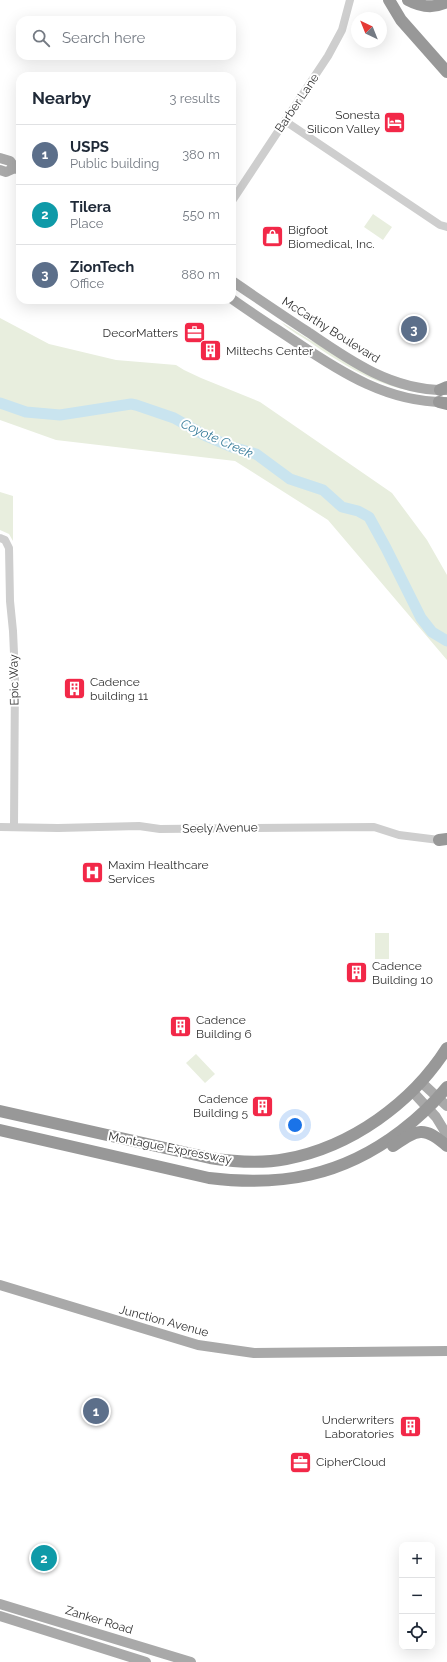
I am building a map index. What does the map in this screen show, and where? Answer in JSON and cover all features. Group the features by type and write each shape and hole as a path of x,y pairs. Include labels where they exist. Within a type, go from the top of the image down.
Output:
{"highway":[{"path":"389,0 401,20 447,72"},
{"path":"408,0 419,6 441,5 447,2"},
{"name":"Montague Expressway","path":"0,1111 210,1158 230,1161 264,1162 286,1159 342,1140 380,1118 421,1082 447,1048"},
{"name":"Montague Expressway","path":"0,1130 209,1178 232,1181 265,1182 286,1180 325,1171 366,1155 382,1145 429,1108 443,1102 447,1087"},
{"path":"366,1155 383,1153 415,1132 429,1133 447,1146"}],"main road":[{"path":"0,158 10,161 16,167"},
{"path":"0,170 6,172 16,170"},
{"name":"McCarthy Boulevard","path":"236,284 358,365 395,382 444,396"},
{"name":"McCarthy Boulevard","path":"236,302 351,377 374,388 391,394 418,400 444,396"},
{"path":"421,1082 443,1102"},
{"path":"412,1091 429,1108 447,1135"},
{"name":"Junction Avenue","path":"0,1285 198,1345 254,1353 447,1351"},
{"name":"Zanker Road","path":"0,1604 191,1662"},
{"path":"0,1616 146,1662"}],"street":[{"name":"Barber Lane","path":"236,195 328,56 342,30 350,0"},
{"path":"286,121 440,225 447,227"},
{"name":"Epic Way","path":"0,538 4,540 9,548 10,601 15,676 14,827"},
{"name":"Seely Avenue","path":"0,827 58,828 139,826 160,829 374,827 399,835 444,840"}],"green space":[{"path":"373,214 392,227 383,240 364,227"},
{"path":"0,318 49,344 116,360 176,365 201,378 260,402 392,493 427,540 447,575 447,660 328,520 235,461 56,440 0,420"},
{"path":"281,322 346,361 447,393 447,395 409,391 376,380 330,356"},
{"path":"0,492 13,496 13,541 9,534 0,530"},
{"path":"375,933 389,933 389,959 375,959"},
{"path":"196,1054 215,1074 205,1083 186,1063"}],"waterway":[{"name":"Coyote Creek","path":"0,403 26,412 60,415 131,404 174,418 206,436 232,447 256,454 290,479 323,490 342,507 358,511 369,517 421,618 432,632 447,641"}],"place":[{"name":"Sonesta Silicon Valley","path":"395,122"},
{"name":"Bigfoot Biomedical, Inc.","path":"273,237"},
{"name":"ZionTech","path":"414,329"},
{"name":"DecorMatters","path":"194,333"},
{"name":"Miltechs Center","path":"211,351"},
{"name":"Cadence building 11","path":"74,689"},
{"name":"Maxim Healthcare Services","path":"92,872"},
{"name":"Cadence Building 10","path":"356,973"},
{"name":"Cadence Building 6","path":"181,1027"},
{"name":"Cadence Building 5","path":"263,1106"},
{"name":"USPS","path":"96,1411"},
{"name":"Underwriters Laboratories","path":"410,1427"},
{"name":"CipherCloud","path":"301,1462"},
{"name":"Tilera","path":"44,1558"}]}
